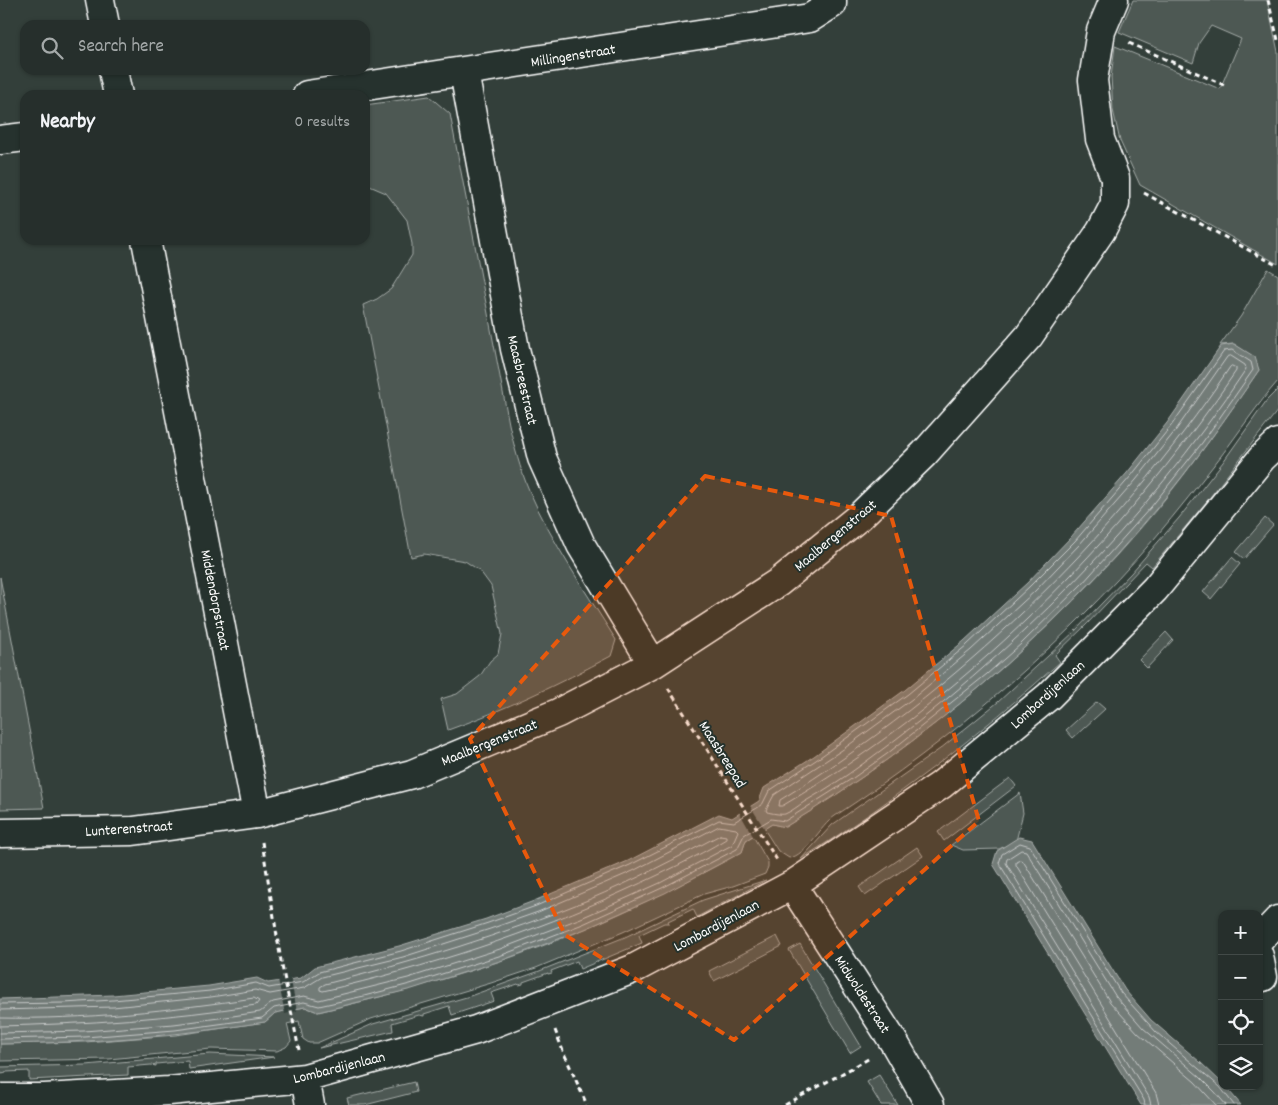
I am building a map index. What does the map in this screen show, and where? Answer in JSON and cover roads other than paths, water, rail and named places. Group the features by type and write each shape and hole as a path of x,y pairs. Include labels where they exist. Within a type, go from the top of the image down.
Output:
{"street":[{"path":"100,0 104,20"},
{"name":"Millingenstraat","path":"341,90 810,18 832,4 832,0"},
{"name":"Maalbergenstraat","path":"258,814 412,774 558,714 653,664 779,582 859,517 924,454 1029,336 1101,231 1115,204 1115,178 1100,139 1094,80 1101,30 1114,0"},
{"name":"Maasbreestraat","path":"464,72 515,349 542,458 581,545 653,664"},
{"path":"114,75 117,90"},
{"path":"0,140 20,138"},
{"name":"Middendorpstraat","path":"147,245 258,814"},
{"name":"Lombardijenlaan","path":"0,1098 44,1098 169,1091 305,1078 476,1030 633,969 792,884 941,785 1049,696 1155,589 1262,458 1278,443"},
{"name":"Lunterenstraat","path":"0,833 133,831 258,814"},
{"name":"Midwoldestraat","path":"792,884 895,1044 930,1105"},
{"path":"1263,936 1278,920"},
{"path":"305,1078 310,1105"}],"water":[{"path":"1234,344 1255,357 1259,370 1170,492 1074,600 984,684 936,723 887,760 785,827 772,824 746,840 742,852 665,893 585,929 503,960 412,989 318,1012 305,1007 275,1013 265,1022 232,1027 133,1038 0,1044 0,999 113,995 209,986 257,978 268,983 301,978 315,967 399,946 486,919 628,861 719,814 732,818 759,801 764,788 814,756 905,690 964,641 1027,583 1071,537 1127,473 1167,423 1221,346"},
{"path":"1019,837 1032,840 1125,990 1151,1020 1218,1079 1218,1090 1228,1090 1241,1105 1141,1105 993,864 997,851"}]}
